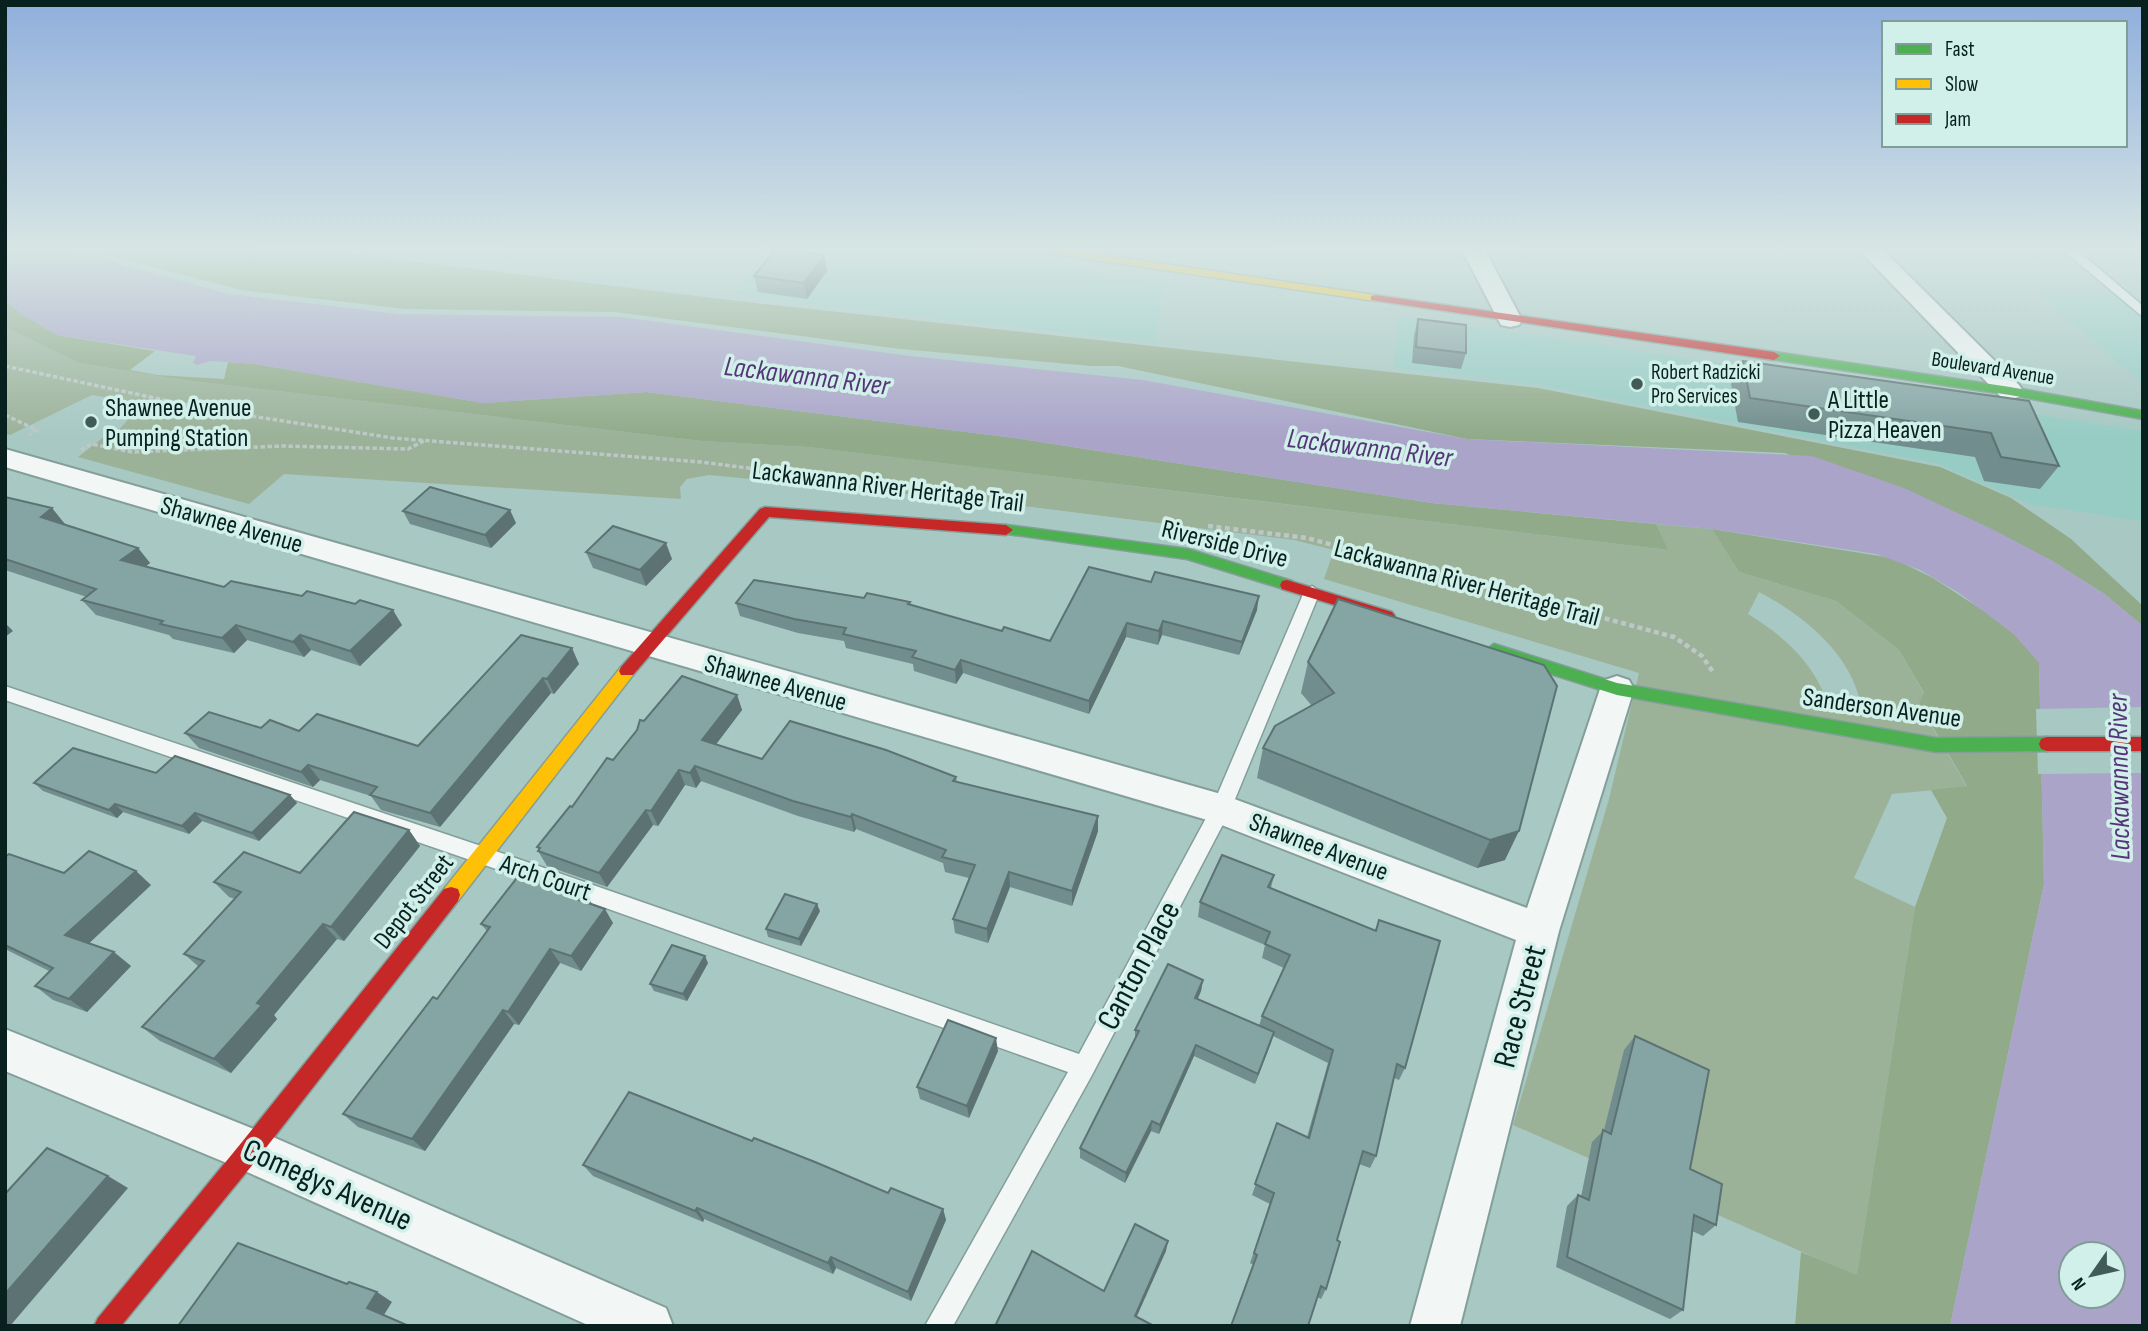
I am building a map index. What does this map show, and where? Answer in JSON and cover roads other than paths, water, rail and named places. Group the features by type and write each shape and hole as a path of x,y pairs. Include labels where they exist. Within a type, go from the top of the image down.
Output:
{"street":[{"name":"Boulevard Avenue","path":"1459,312 2010,391 2143,415"},
{"path":"1506,312 1510,320"},
{"path":"1932,312 2010,391"},
{"name":"Shawnee Avenue","path":"14,460 1222,809 1539,930"},
{"name":"Depot Street","path":"106,1326 250,1150 647,645 765,512"},
{"name":"Riverside Drive","path":"765,512 1045,534 1188,554 1405,621"},
{"path":"1484,647 1617,689"},
{"name":"Sanderson Avenue","path":"1617,689 1936,744 2143,744"},
{"name":"Race Street","path":"1435,1326 1539,930 1617,689"},
{"name":"Comegys Avenue","path":"5,1050 250,1150 648,1326"}],"lane":[{"name":"Canton Place","path":"938,1326 1084,1067 1222,809 1312,592"},
{"name":"Arch Court","path":"5,693 481,855 1084,1067"}],"water":[{"name":"Lackawanna River","path":"19,312 384,312 621,317 910,356 1143,380 1467,439 1812,456 1904,488 1994,530 2049,559 2103,593 2143,626 2143,1326 1950,1326 2044,884 2039,663 2014,634 1959,593 1920,570 1876,554 1712,529 1432,503 1014,438 647,392 483,403 255,364 210,361 197,365 193,363 196,356 57,335"}],"place":[{"name":"Robert Radzicki Pro Services","path":"1637,384"},
{"name":"A Little Pizza Heaven","path":"1814,414"},
{"name":"Shawnee Avenue Pumping Station","path":"91,422"}]}
